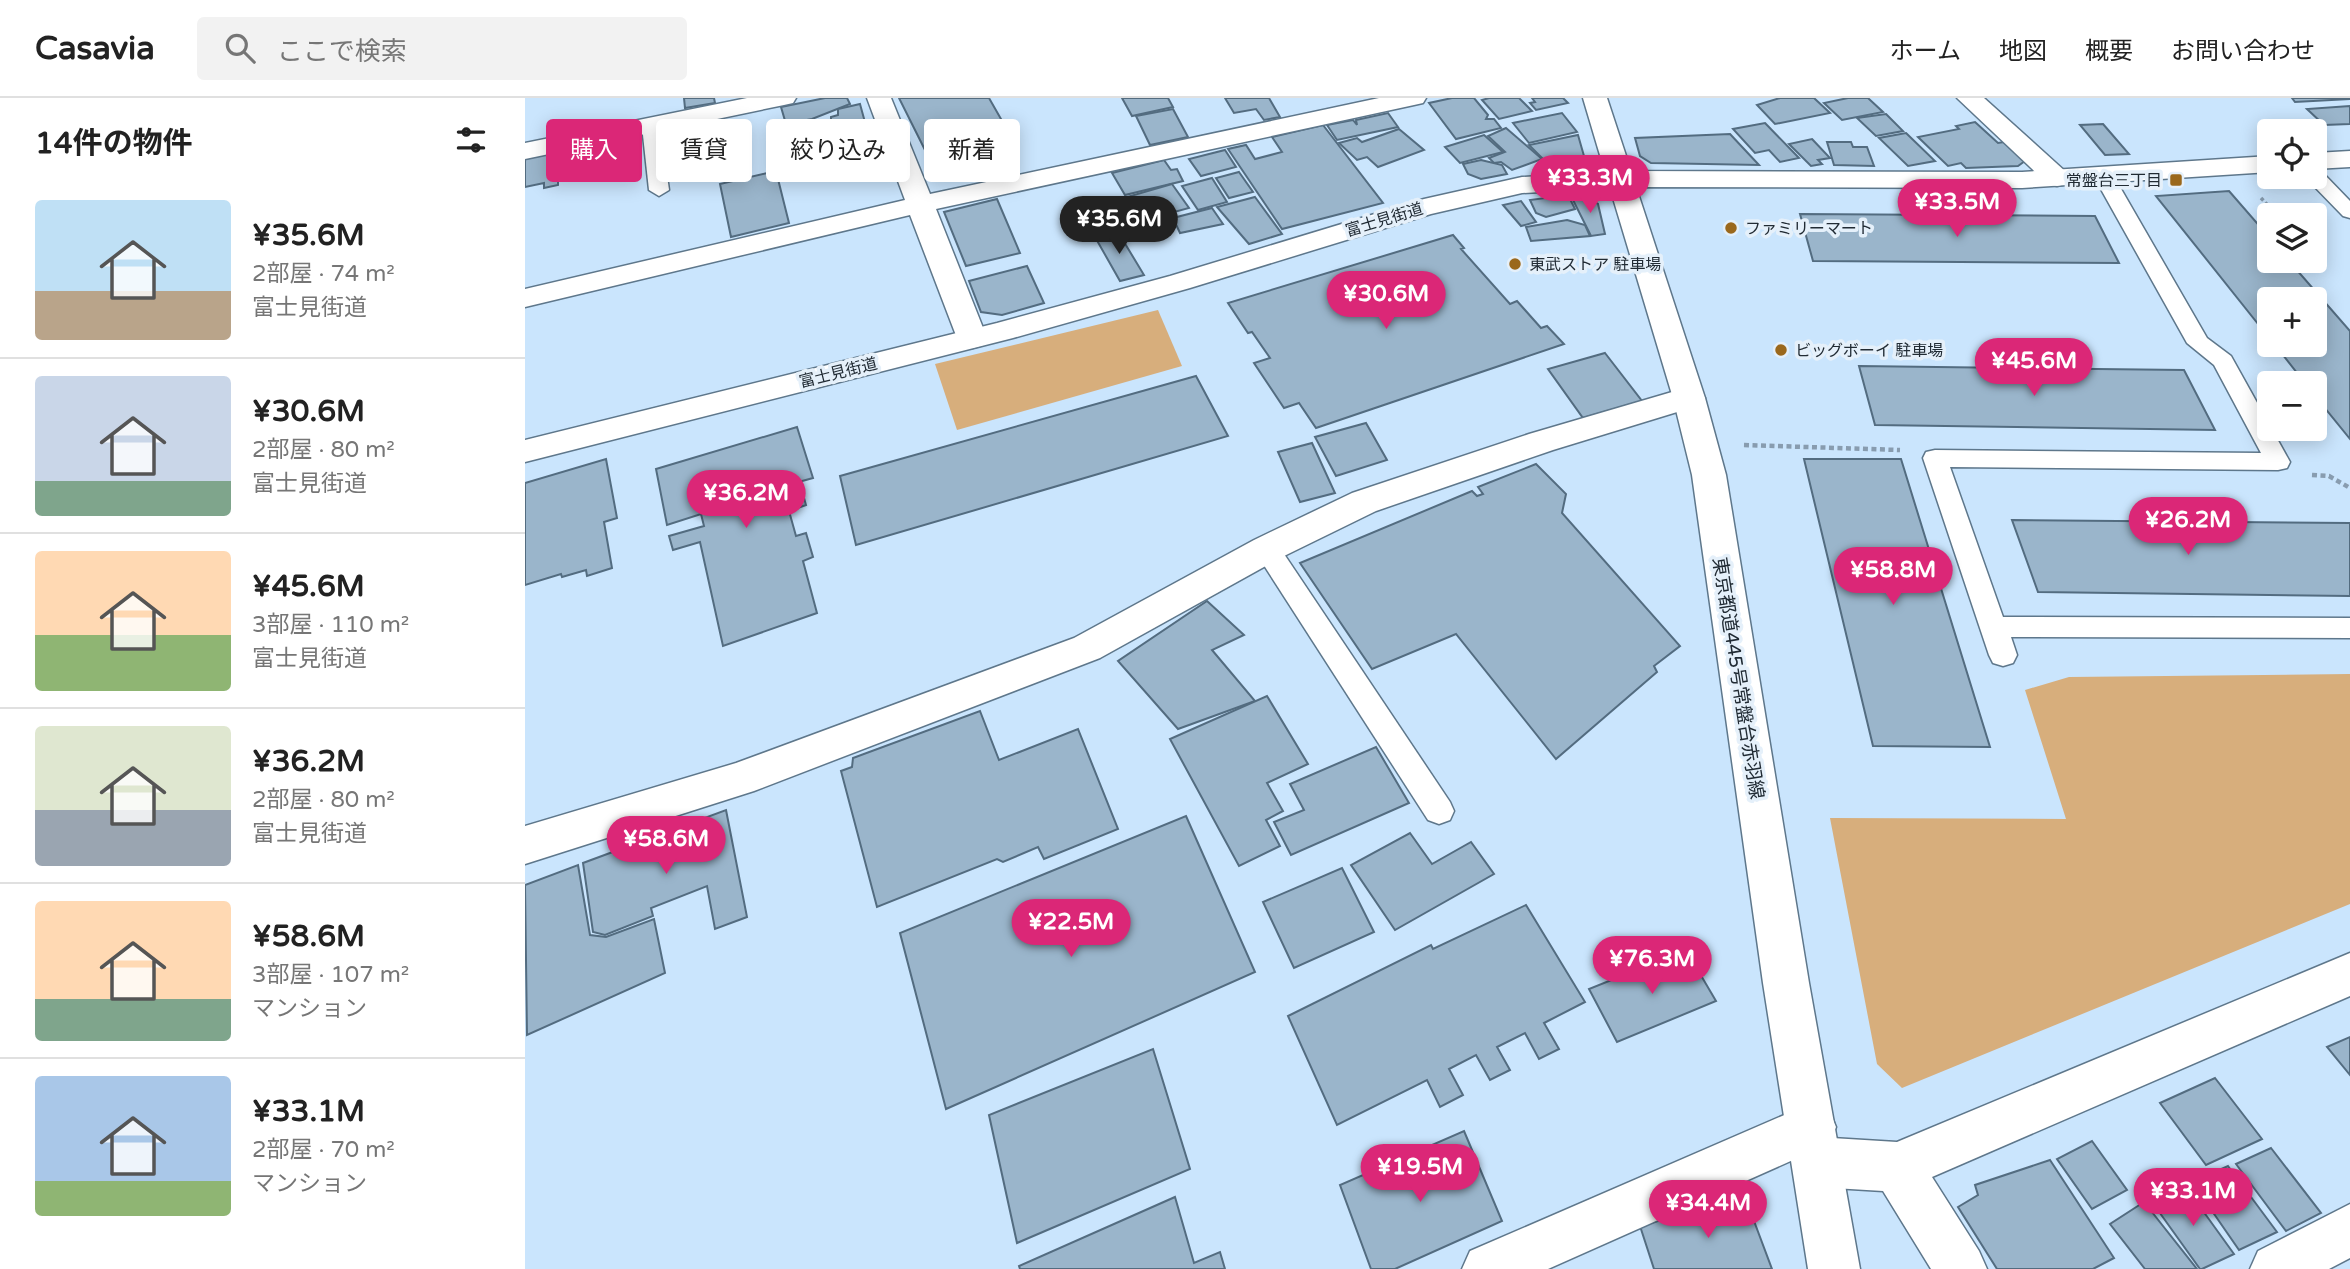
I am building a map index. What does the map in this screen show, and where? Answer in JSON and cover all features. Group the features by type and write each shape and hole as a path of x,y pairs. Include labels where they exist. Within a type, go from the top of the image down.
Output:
{"street":[{"path":"642,121 784,98"},
{"path":"879,98 972,338"},
{"path":"525,298 1343,106 1414,98"},
{"name":"東京都道445号常盤台赤羽線","path":"1595,98 1689,398 1709,475 1786,982 1834,1269"},
{"path":"1969,98 2056,177"},
{"path":"525,151 546,146"},
{"path":"2327,160 2350,159"},
{"name":"富士見街道","path":"525,451 972,338 1180,282 1424,207 1523,185 1620,179 2022,180 2257,165"},
{"path":"525,845 740,779 1087,648 1267,549 1364,502 1541,442 1689,398"},
{"path":"1488,1269 1814,1144 1896,1167 2350,974"},
{"path":"1896,1167 1961,1269"},
{"path":"2276,1269 2350,1230"}],"lane":[{"path":"642,121 659,190"},
{"path":"2003,655 1935,458 2278,462 2223,360 2198,343 2103,175"},
{"path":"2327,188 2350,212"},
{"path":"1267,549 1439,811"},
{"path":"1994,627 2350,628"}],"path":[{"path":"1740,445 1895,450 1935,458"},
{"path":"2301,474 2329,475 2350,488"}],"shaded area":[{"path":"1158,310 1182,366 957,430 935,364"},
{"path":"2350,674 2350,904 1902,1088 1877,1064 1830,818 2066,819 2025,690 2069,677"}],"building":[{"path":"684,98 714,98 715,103 685,108"},
{"path":"825,98 847,98 850,104 812,119 785,119 781,107"},
{"path":"899,98 989,98 1001,119 924,119 924,148"},
{"path":"1122,98 1168,98 1173,107 1132,116"},
{"path":"1225,98 1269,98 1280,117 1264,120 1256,109 1234,113"},
{"path":"1452,98 1474,98 1488,115 1486,119 1494,119 1501,128 1456,139 1429,103"},
{"path":"1519,98 1532,111 1499,119 1482,100"},
{"path":"1532,98 1563,98 1568,103 1536,110 1530,103 1535,102"},
{"path":"1780,98 1814,98 1830,113 1775,124 1757,105"},
{"path":"1848,98 1868,98 1883,112 1842,120 1824,103"},
{"path":"2292,98 2350,98 2350,99 2295,102"},
{"path":"860,104 864,119 831,119 838,115 838,109"},
{"path":"2350,106 2350,124 2327,125 2327,119 2318,119 2307,109"},
{"path":"1173,109 1188,137 1150,145 1136,116"},
{"path":"1388,113 1398,127 1337,140 1327,125 1353,120 1357,125 1356,120"},
{"path":"1562,113 1577,132 1529,143 1513,123"},
{"path":"1886,114 1903,131 1876,136 1857,118"},
{"path":"1975,122 1998,143 2004,142 2025,161 2018,166 1966,168 1961,163 1948,166 1918,137 1959,129 1956,126"},
{"path":"1765,123 1799,158 1780,162 1769,150 1755,153 1733,129"},
{"path":"2103,124 2129,154 2105,155 2080,125"},
{"path":"1323,125 1383,203 1282,229 1228,149 1246,145 1255,159 1282,152 1272,137"},
{"path":"1506,128 1542,159 1512,170 1501,162 1494,163 1489,158 1505,152 1488,136"},
{"path":"1399,129 1424,150 1378,167 1367,157 1357,160 1339,143 1357,138 1362,142"},
{"path":"1906,133 1935,161 1908,166 1879,138"},
{"path":"1730,134 1759,165 1651,163 1640,156 1635,138"},
{"path":"1484,135 1503,152 1460,163 1445,147"},
{"path":"1578,135 1584,156 1567,167 1553,169 1529,145"},
{"path":"1812,139 1830,158 1818,160 1822,164 1811,166 1789,144"},
{"path":"1827,142 1851,142 1853,147 1867,147 1874,166 1834,165"},
{"path":"1225,150 1236,167 1201,176 1189,159"},
{"path":"546,154 546,182 558,182 558,185 544,188 544,183 525,187 525,159"},
{"path":"1164,160 1171,170 1177,169 1183,181 1125,195 1112,173"},
{"path":"1481,160 1502,165 1507,174 1481,179 1468,174 1463,164"},
{"path":"1239,172 1253,192 1229,198 1216,178"},
{"path":"766,173 766,182 779,182 789,223 731,237 720,184 752,182 752,177"},
{"path":"1212,178 1227,202 1198,210 1182,186"},
{"path":"1172,184 1189,208 1149,219 1146,216 1140,217 1127,197"},
{"path":"2229,191 2257,223 2257,273 2299,273 2312,287 2257,287 2257,323 2156,196"},
{"path":"1568,195 1575,209 1546,217 1536,213 1530,200"},
{"path":"1584,196 1598,204 1605,234 1591,236 1572,198"},
{"path":"1255,197 1282,234 1249,244 1217,207"},
{"path":"997,199 1020,253 966,266 944,212"},
{"path":"1521,201 1536,222 1521,226 1503,205"},
{"path":"1212,208 1223,224 1180,233 1173,218"},
{"path":"1800,214 2095,216 2119,263 1813,261"},
{"path":"1567,220 1585,225 1590,236 1531,241 1526,227"},
{"path":"1118,232 1144,275 1120,281 1095,237"},
{"path":"1453,235 1464,248 1461,249 1510,304 1517,301 1541,328 1547,326 1564,344 1316,428 1299,403 1284,408 1254,363 1270,358 1252,332 1248,333 1228,303"},
{"path":"1027,266 1044,303 1002,315 981,312 969,281"},
{"path":"2327,305 2350,331 2350,439 2327,411 2327,371 2296,371 2284,357 2327,357"},
{"path":"1605,353 1642,401 1583,418 1548,369"},
{"path":"1859,366 2184,370 2215,430 1875,425"},
{"path":"1196,376 1228,436 856,545 840,476"},
{"path":"1366,423 1387,460 1336,476 1315,437"},
{"path":"797,427 813,478 784,486 786,492 801,487 806,505 789,511 796,536 806,533 813,557 803,561 817,613 723,646 700,542 673,550 669,536 704,526 701,514 667,525 656,469"},
{"path":"1312,443 1335,493 1300,502 1278,452"},
{"path":"606,459 617,518 604,522 612,568 587,576 586,570 562,577 561,574 525,585 525,483"},
{"path":"1804,459 1901,459 1990,747 1873,746"},
{"path":"1536,464 1566,494 1562,513 1680,646 1654,666 1657,672 1556,759 1456,634 1372,669 1300,563 1472,491 1477,496 1483,494 1478,487"},
{"path":"2012,520 2350,523 2350,596 2038,592"},
{"path":"1207,601 1244,635 1212,650 1255,701 1178,729 1118,661"},
{"path":"1267,696 1308,764 1267,783 1283,811 1266,820 1280,846 1239,866 1170,739"},
{"path":"980,711 999,760 1078,729 1118,829 1044,859 1038,847 1003,862 997,859 877,907 841,771 852,767 853,758"},
{"path":"1376,747 1409,803 1291,855 1274,822 1304,810 1290,784"},
{"path":"726,810 747,917 715,929 707,886 651,908 653,916 605,935 593,932 583,863"},
{"path":"1186,816 1255,972 946,1109 900,933"},
{"path":"1410,833 1432,864 1471,842 1494,874 1395,930 1351,865"},
{"path":"578,865 590,935 606,937 654,919 665,973 527,1035 525,885"},
{"path":"1342,868 1374,932 1294,968 1263,902"},
{"path":"1526,905 1585,1002 1544,1023 1559,1049 1539,1059 1525,1033 1497,1047 1510,1070 1490,1080 1476,1055 1449,1069 1463,1095 1440,1107 1427,1080 1337,1125 1288,1016 1431,945 1433,949"},
{"path":"1686,950 1716,1001 1617,1042 1589,989"},
{"path":"2350,1037 2350,1075 2327,1047"},
{"path":"1153,1049 1190,1169 1017,1243 989,1115"},
{"path":"2215,1078 2262,1139 2206,1165 2160,1103"},
{"path":"1464,1131 1502,1221 1395,1269 1371,1269 1340,1185"},
{"path":"2092,1141 2127,1190 2092,1209 2057,1159"},
{"path":"2271,1148 2321,1213 2286,1231 2236,1164"},
{"path":"2050,1160 2114,1258 2093,1269 1997,1269 1958,1207 1978,1195 1975,1185"},
{"path":"2228,1166 2277,1232 2239,1250 2192,1182"},
{"path":"2185,1186 2234,1254 2202,1269 2152,1202"},
{"path":"1175,1197 1194,1263 1220,1252 1225,1269 1020,1269 1019,1266"},
{"path":"1745,1197 1772,1269 1654,1269 1640,1226"},
{"path":"2144,1202 2197,1269 2145,1269 2110,1224"}],"place":[{"name":"常盤台三丁目","path":"2176,180"},
{"name":"ファミリーマート","path":"1731,228"},
{"name":"東武ストア 駐車場","path":"1515,264"},
{"name":"ビッグボーイ 駐車場","path":"1781,350"}]}
